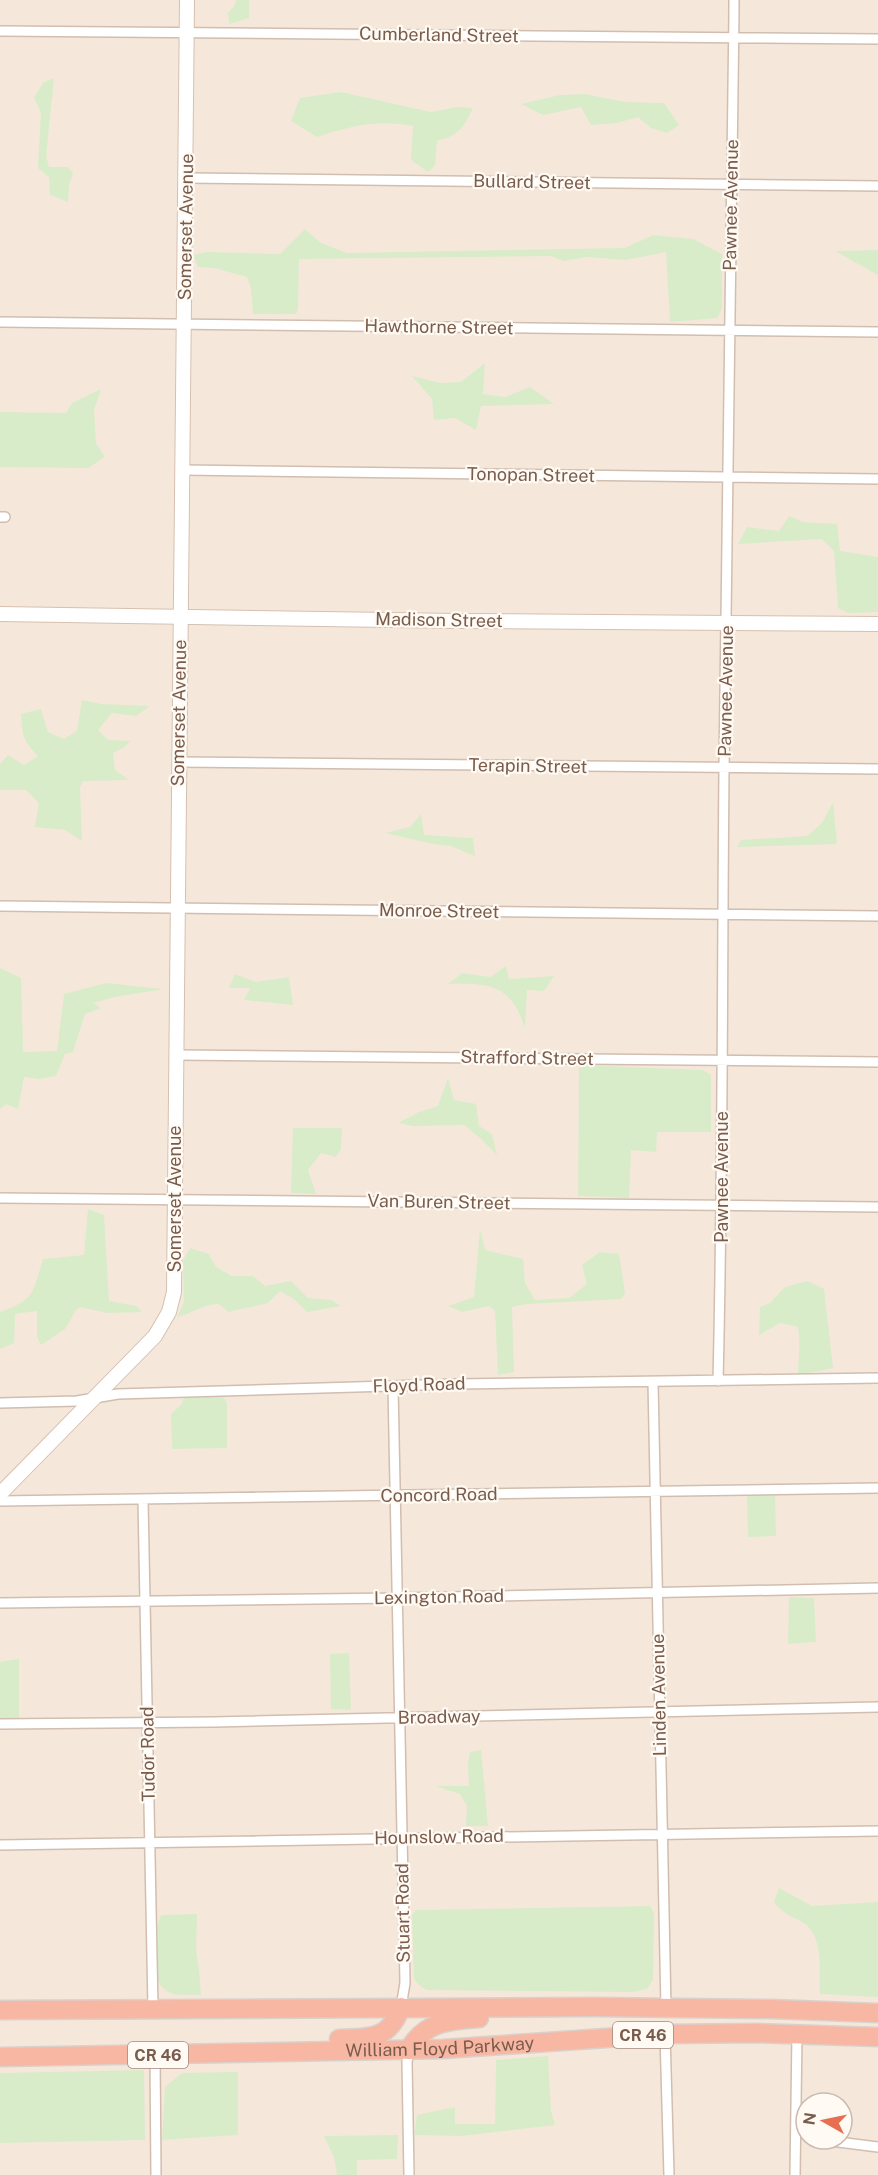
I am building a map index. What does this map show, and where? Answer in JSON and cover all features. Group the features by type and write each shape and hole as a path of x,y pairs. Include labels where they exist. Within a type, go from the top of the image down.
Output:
{"highway":[{"path":"237,2053 272,2045 376,2036 393,2024 401,2007"},
{"name":"William Floyd Parkway","path":"0,2010 594,2007 878,2013"},
{"path":"409,2050 426,2030 444,2021 565,2014 594,2007"},
{"name":"William Floyd Parkway","path":"0,2057 409,2050 665,2034 797,2034 878,2037"}],"street":[{"name":"Somerset Avenue","path":"95,1398 155,1336 170,1312 174,1292 187,0"},
{"name":"Pawnee Avenue","path":"718,1381 723,1205 721,1061 730,477 729,330 734,0"},
{"name":"Cumberland Street","path":"0,31 878,39"},
{"name":"Bullard Street","path":"187,178 878,186"},
{"name":"Hawthorne Street","path":"0,322 878,332"},
{"name":"Tonopan Street","path":"183,470 878,479"},
{"name":"Madison Street","path":"0,614 878,624"},
{"name":"Terapin Street","path":"179,762 878,769"},
{"name":"Monroe Street","path":"0,906 878,916"},
{"name":"Strafford Street","path":"176,1055 878,1062"},
{"name":"Van Buren Street","path":"0,1198 878,1207"},
{"name":"Floyd Road","path":"0,1403 77,1401 118,1394 393,1386 878,1378"},
{"name":"Linden Avenue","path":"653,1382 666,2008"},
{"name":"Stuart Road","path":"393,1386 405,1983 401,2007"},
{"path":"0,1494 95,1398"},
{"name":"Concord Road","path":"0,1501 878,1488"},
{"name":"Tudor Road","path":"143,1500 153,2008"},
{"name":"Lexington Road","path":"0,1604 878,1588"},
{"name":"Broadway","path":"0,1724 148,1723 878,1707"},
{"name":"Hounslow Road","path":"0,1845 878,1831"},
{"path":"665,2034 669,2175"},
{"path":"796,2091 797,2034"},
{"path":"409,2050 407,2062 409,2175"},
{"path":"154,2055 156,2175"},
{"path":"854,2144 878,2147"},
{"path":"795,2175 796,2151"}],"shaded area":[{"path":"0,0 878,0 878,2175 0,2175"}],"green space":[{"path":"236,0 249,0 249,18 229,24 228,13"},
{"path":"54,78 46,156 49,167 68,167 73,173 69,185 68,202 50,195 49,177 38,168 41,112 34,98 43,83"},
{"path":"341,92 431,112 458,107 473,108 460,130 437,141 435,165 428,172 411,160 413,126 389,123 365,125 317,137 291,121 300,98"},
{"path":"585,94 625,102 664,103 679,125 667,133 651,128 638,117 617,123 591,125 581,107 543,115 521,104 560,95"},
{"path":"305,229 321,243 347,253 625,248 653,235 693,239 722,254 722,309 717,318 670,322 666,252 625,260 587,257 564,261 551,256 299,259 296,314 253,314 251,288 247,277 214,268 198,267 193,255 206,252 280,254"},
{"path":"878,250 878,275 835,251"},
{"path":"485,363 483,394 505,397 530,387 554,404 481,406 476,430 455,418 434,420 432,399 412,376 440,383 461,382"},
{"path":"101,389 94,410 96,443 105,457 88,468 0,467 0,412 66,413 72,403"},
{"path":"789,516 803,522 837,524 840,551 878,557 878,612 848,613 838,608 834,551 822,539 738,544 747,527 779,531"},
{"path":"82,700 101,704 150,706 136,716 112,713 98,730 108,740 130,741 125,747 113,753 115,770 129,780 83,781 80,787 82,841 65,830 35,827 39,803 26,790 0,790 0,764 8,755 24,765 38,756 24,737 21,714 41,709 48,732 64,739 77,731"},
{"path":"833,802 837,844 737,847 741,840 807,836 822,823"},
{"path":"421,814 424,835 473,838 475,856 451,846 385,833 410,827"},
{"path":"506,966 509,979 554,976 544,991 527,990 525,1028 513,1002 497,989 475,984 448,984 462,973 490,977"},
{"path":"0,968 21,978 23,1052 57,1051 64,994 106,983 163,989 93,1003 101,1008 85,1014 73,1052 65,1054 56,1076 39,1079 24,1077 18,1109 6,1104 0,1109"},
{"path":"235,974 256,982 289,977 293,1005 244,1000 250,988 229,988"},
{"path":"579,1065 703,1070 711,1075 711,1132 657,1132 656,1152 631,1150 629,1198 578,1196"},
{"path":"448,1078 454,1100 476,1104 479,1126 492,1134 497,1155 464,1125 413,1126 398,1123 419,1112 438,1106"},
{"path":"293,1128 342,1128 341,1149 336,1157 321,1153 308,1170 316,1194 291,1193"},
{"path":"88,1209 104,1215 109,1301 136,1306 142,1312 107,1313 80,1307 65,1329 41,1345 37,1337 37,1311 15,1314 14,1343 0,1349 0,1312 20,1303 31,1293 43,1259 84,1255"},
{"path":"480,1229 485,1250 523,1259 525,1283 535,1300 569,1298 587,1284 582,1265 600,1252 619,1254 625,1293 621,1299 527,1304 512,1307 514,1372 498,1375 495,1311 489,1306 462,1312 448,1306 474,1297"},
{"path":"190,1248 209,1254 216,1267 232,1276 253,1276 265,1286 291,1281 308,1298 331,1300 341,1306 307,1312 294,1299 280,1291 268,1303 228,1312 219,1304 214,1304 177,1317 184,1302 183,1261"},
{"path":"807,1281 824,1289 833,1368 798,1375 798,1327 780,1323 759,1335 760,1307 770,1303 785,1287"},
{"path":"222,1395 227,1403 227,1448 172,1449 171,1414 181,1405 185,1396"},
{"path":"747,1494 775,1494 776,1536 748,1537"},
{"path":"789,1597 814,1598 816,1642 788,1644"},
{"path":"349,1653 351,1710 331,1709 330,1654"},
{"path":"19,1659 19,1720 0,1720 0,1662"},
{"path":"481,1750 488,1826 466,1826 467,1806 460,1794 436,1786 469,1786 470,1752"},
{"path":"779,1888 812,1906 878,1902 878,1997 820,1994 819,1956 815,1937 804,1923 784,1912 774,1902"},
{"path":"650,1906 654,1913 653,1980 647,1989 632,1992 427,1990 414,1979 412,1915 416,1910"},
{"path":"197,1914 196,1949 201,1995 170,1993 161,1986 158,1980 158,1924 161,1915"},
{"path":"548,2056 551,2111 555,2125 462,2136 414,2135 417,2115 455,2107 455,2124 495,2124 496,2060"},
{"path":"144,2070 145,2140 0,2143 0,2073"},
{"path":"238,2072 238,2135 162,2140 165,2087 182,2073"},
{"path":"398,2135 397,2159 357,2160 357,2175 337,2175 334,2157 324,2136"}]}
